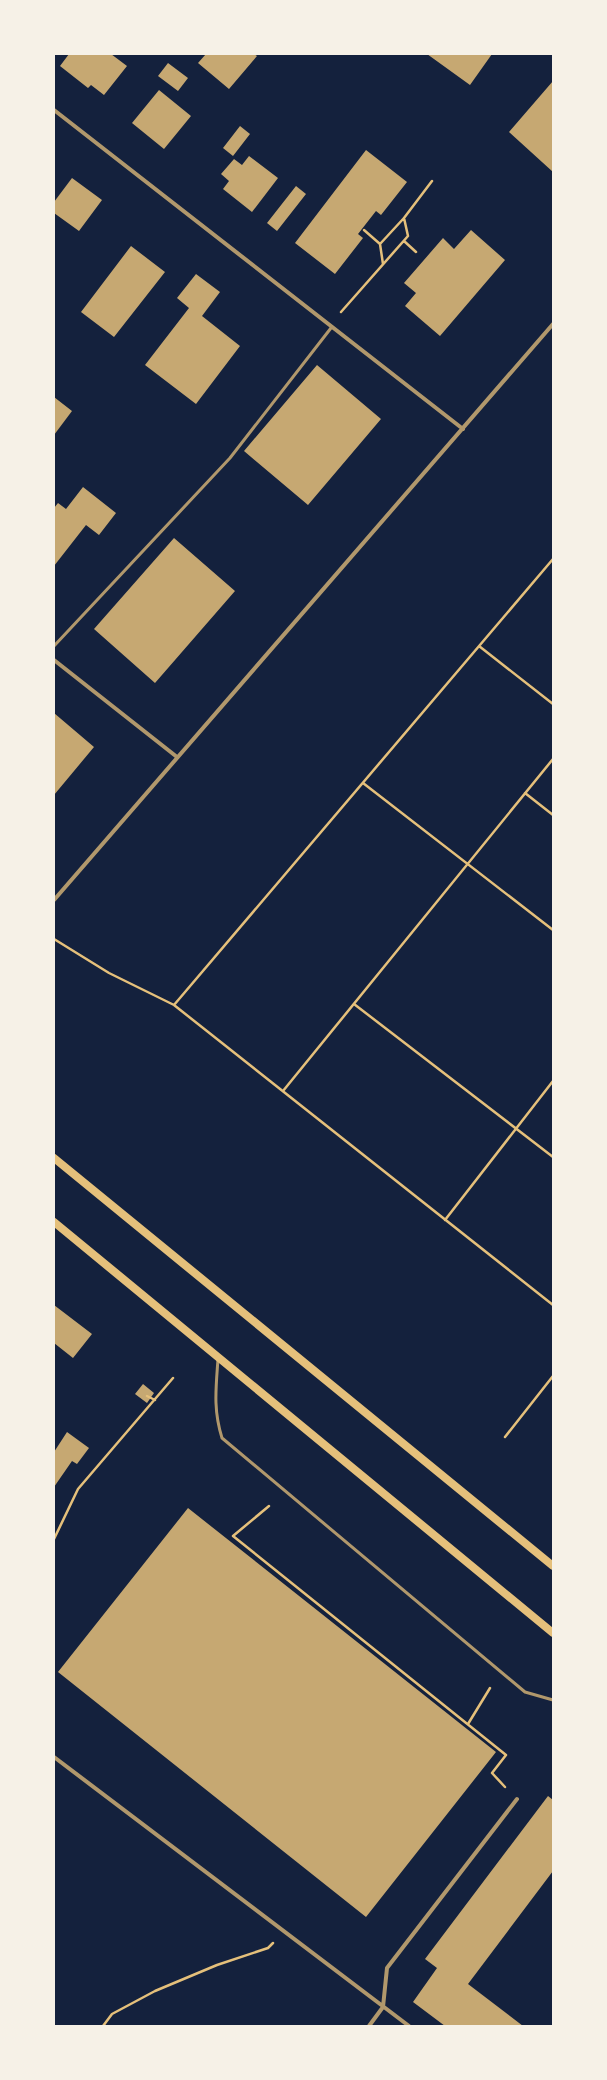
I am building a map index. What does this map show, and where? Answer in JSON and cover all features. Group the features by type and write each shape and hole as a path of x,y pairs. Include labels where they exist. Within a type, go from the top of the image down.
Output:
{"main road":[{"path":"54,1158 553,1566"},
{"path":"54,1222 553,1633"}],"street":[{"path":"54,110 463,429"},
{"path":"54,900 553,324"},
{"path":"54,660 177,757"},
{"path":"54,1757 409,2026"},
{"path":"369,2026 383,2007 387,1968 517,1799"}],"lane":[{"path":"54,646 230,458 332,328"},
{"path":"218,1357 215,1392 216,1419 222,1438 525,1692 553,1700"}],"path":[{"path":"380,244 404,218 432,181"},
{"path":"341,312 408,236 404,218"},
{"path":"364,230 380,244 383,265"},
{"path":"404,241 416,252"},
{"path":"174,1005 553,559"},
{"path":"479,646 553,704"},
{"path":"283,1091 553,759"},
{"path":"363,783 553,930"},
{"path":"525,793 553,815"},
{"path":"54,939 109,973 174,1005 553,1305"},
{"path":"354,1004 553,1157"},
{"path":"445,1220 553,1081"},
{"path":"505,1437 553,1376"},
{"path":"54,1539 78,1489 173,1378"},
{"path":"147,1396 155,1400"},
{"path":"269,1506 233,1536 506,1755 492,1773 517,1799"},
{"path":"468,1724 490,1688"},
{"path":"103,2026 112,2014 155,1991 217,1965 268,1948 285,1932"}],"building":[{"path":"69,54 111,54 127,66 104,95 91,85 88,88 60,66"},
{"path":"206,54 254,54 257,56 229,89 198,63"},
{"path":"427,54 492,54 470,85"},
{"path":"168,63 188,78 178,91 158,76"},
{"path":"553,81 553,172 509,132"},
{"path":"159,90 191,116 164,149 132,123"},
{"path":"240,126 250,134 233,156 223,148"},
{"path":"366,150 407,182 381,215 376,211 358,234 363,238 335,274 295,243"},
{"path":"249,156 278,178 252,212 223,189 229,181 221,174 234,159 242,165"},
{"path":"72,178 102,200 79,231 54,213 54,202"},
{"path":"296,186 306,194 277,231 267,223"},
{"path":"471,230 505,260 440,336 405,306 416,293 404,283 443,238 454,249"},
{"path":"131,246 165,272 114,337 81,312"},
{"path":"196,274 220,292 202,316 240,346 196,404 145,365 189,308 177,298"},
{"path":"317,365 381,419 308,505 244,451"},
{"path":"54,397 72,411 54,435"},
{"path":"83,487 116,513 99,535 86,525 54,566 54,508 58,503 66,509"},
{"path":"174,538 235,591 155,683 94,629"},
{"path":"54,713 94,747 54,795"},
{"path":"54,1305 92,1334 73,1358 54,1343"},
{"path":"143,1384 154,1393 147,1403 135,1394"},
{"path":"67,1432 89,1448 77,1464 72,1461 54,1487 54,1452"},
{"path":"188,1508 496,1752 366,1917 58,1672"},
{"path":"548,1796 553,1800 553,1871 468,1984 523,2026 445,2026 413,2002 437,1968 425,1959"}]}
